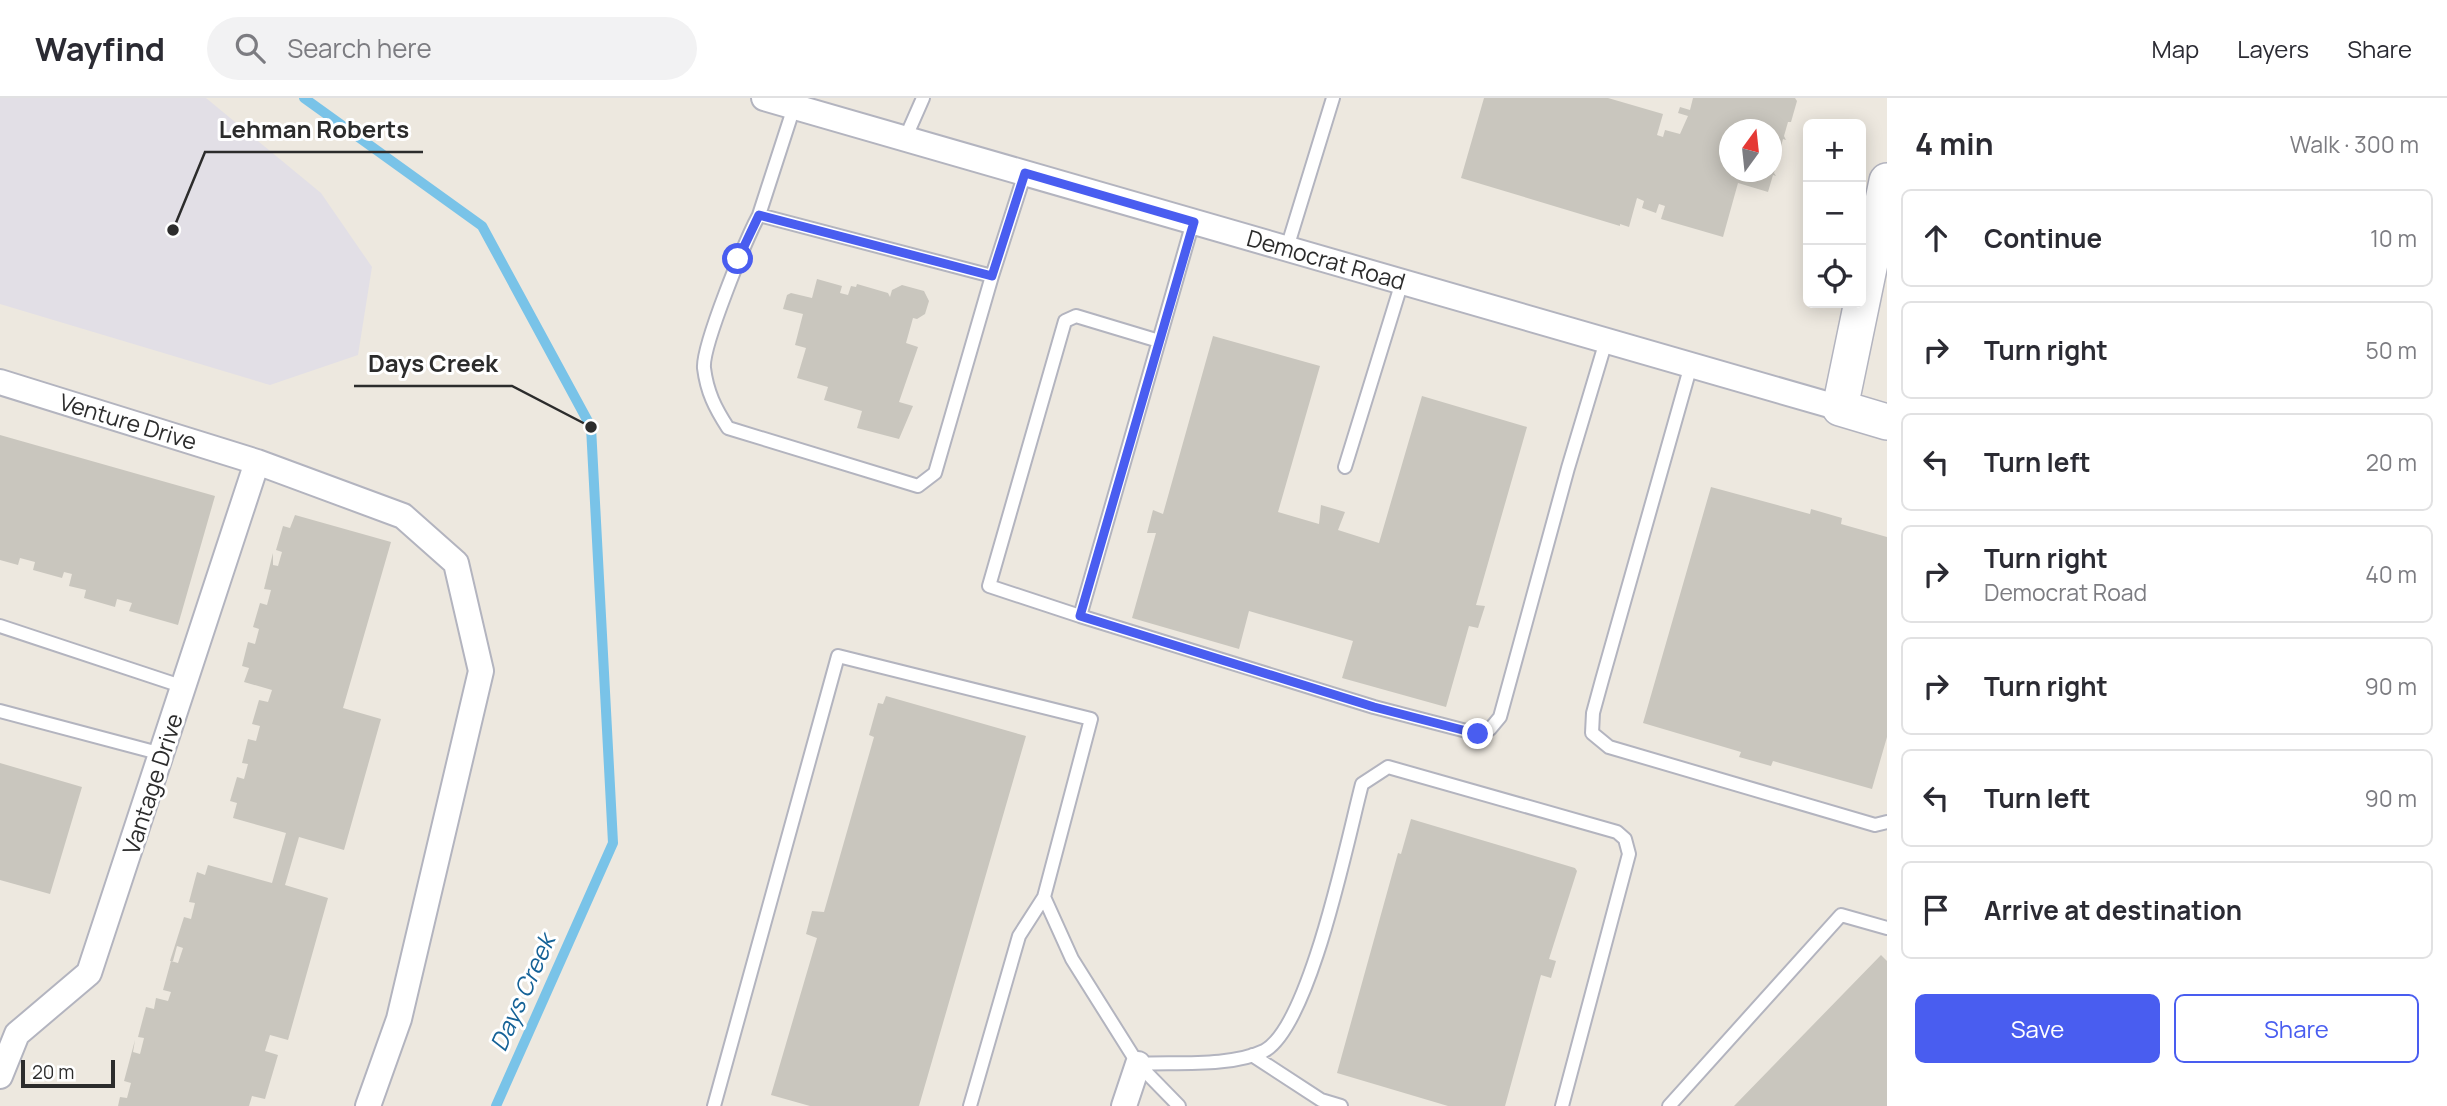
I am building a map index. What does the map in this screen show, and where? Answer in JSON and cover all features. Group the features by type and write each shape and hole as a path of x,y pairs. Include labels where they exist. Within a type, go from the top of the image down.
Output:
{"street":[{"name":"Democrat Road","path":"764,98 1887,422"},
{"path":"1840,408 1887,181"},
{"name":"Venture Drive","path":"0,382 257,462 403,516 456,563 470,613 481,671 399,1019 368,1106"},
{"name":"Vantage Drive","path":"0,1076 17,1034 89,973 257,462"},
{"path":"1124,1106 1138,1063"}],"lane":[{"path":"905,139 923,98"},
{"path":"1287,248 1333,98"},
{"path":"794,107 759,215 738,259 704,365 710,400 728,428 918,486 935,473 1025,173"},
{"path":"759,215 992,276"},
{"path":"1080,616 1194,222"},
{"path":"1345,467 1402,282"},
{"path":"1159,341 1076,316 1065,321 989,586 1374,707 1478,734 1490,729 1500,717 1568,468 1606,341"},
{"path":"1691,365 1596,702 1592,733 1608,747 1875,825 1887,822"},
{"path":"0,626 184,687"},
{"path":"714,1106 838,656 1090,719 1044,897 1019,936 970,1106"},
{"path":"0,710 162,754"},
{"path":"1138,1063 1241,1059 1266,1050 1290,1022 1314,964 1362,784 1388,767 1618,832 1625,839 1629,854 1562,1106"},
{"path":"1044,897 1072,959 1138,1063 1179,1106"},
{"path":"1669,1106 1840,915 1887,928"},
{"path":"1252,1055 1321,1100 1341,1106"}],"shaded area":[{"path":"0,98 206,98 321,193 372,267 358,355 270,385 0,304"}],"building":[{"path":"1484,98 1608,98 1663,114 1657,135 1663,137 1665,130 1680,134 1688,116 1678,113 1680,107 1690,110 1693,98 1795,98 1797,101 1791,122 1788,122 1784,136 1786,140 1783,139 1782,143 1782,119 1719,119 1719,182 1771,182 1768,192 1738,183 1723,237 1661,219 1665,206 1659,204 1656,213 1642,208 1644,201 1637,198 1629,227 1461,178"},
{"path":"817,279 842,286 840,293 848,295 851,286 856,287 857,284 888,293 890,297 892,290 902,285 924,291 929,301 925,314 917,319 913,318 906,343 918,347 899,402 913,406 899,439 857,428 862,411 824,400 828,387 797,378 806,348 795,345 803,314 783,309 787,295 791,293 812,298"},
{"path":"1213,336 1320,366 1278,512 1319,524 1321,505 1345,512 1338,530 1379,543 1422,396 1527,427 1476,605 1485,606 1478,628 1469,626 1446,707 1342,678 1353,641 1249,611 1239,649 1132,618 1156,533 1147,533 1153,510 1163,514"},
{"path":"0,435 215,496 178,625 129,611 132,603 117,599 115,607 84,598 86,590 69,586 72,574 64,572 62,578 33,570 35,562 20,558 18,565 0,560"},
{"path":"1711,487 1810,514 1811,509 1842,518 1841,524 1887,537 1887,737 1872,789 1773,761 1771,766 1739,757 1741,752 1643,723"},
{"path":"295,515 391,542 343,708 381,719 344,850 299,837 285,885 328,898 288,1040 270,1035 265,1051 278,1055 265,1099 252,1096 249,1106 118,1106 120,1097 127,1098 131,1083 124,1081 135,1040 133,1052 140,1054 144,1038 138,1037 146,1007 154,1009 156,998 168,1001 171,992 163,990 171,961 184,917 191,919 195,903 189,902 197,872 205,875 208,865 272,883 286,833 233,818 237,803 230,801 237,777 244,779 248,764 242,763 248,739 256,741 260,726 252,724 259,700 268,702 272,690 244,682 249,668 242,666 248,642 255,644 259,629 253,627 260,603 267,605 271,590 264,589 273,553 273,565 278,566 282,552 276,550 283,526 290,528","holes":["177,946 183,948 178,963 171,961"]},
{"path":"886,696 1026,736 919,1106 810,1106 771,1095 817,938 806,934 812,911 824,912 874,737 869,735 878,703 883,704"},
{"path":"0,763 82,787 50,894 0,880"},
{"path":"1411,819 1575,868 1577,871 1549,959 1556,961 1551,978 1541,975 1505,1106 1448,1106 1337,1073 1398,853 1401,854"},
{"path":"1881,955 1887,961 1887,1106 1734,1106"}],"waterway":[{"name":"Days Creek","path":"304,98 482,226 591,427 613,843 496,1106"}],"place":[{"name":"Lehman Roberts","path":"173,230"},
{"name":"Days Creek","path":"591,427"}],"route":[{"path":"738,259 759,215 992,276 1025,173 1194,222 1080,616 1374,707 1478,734"}]}
